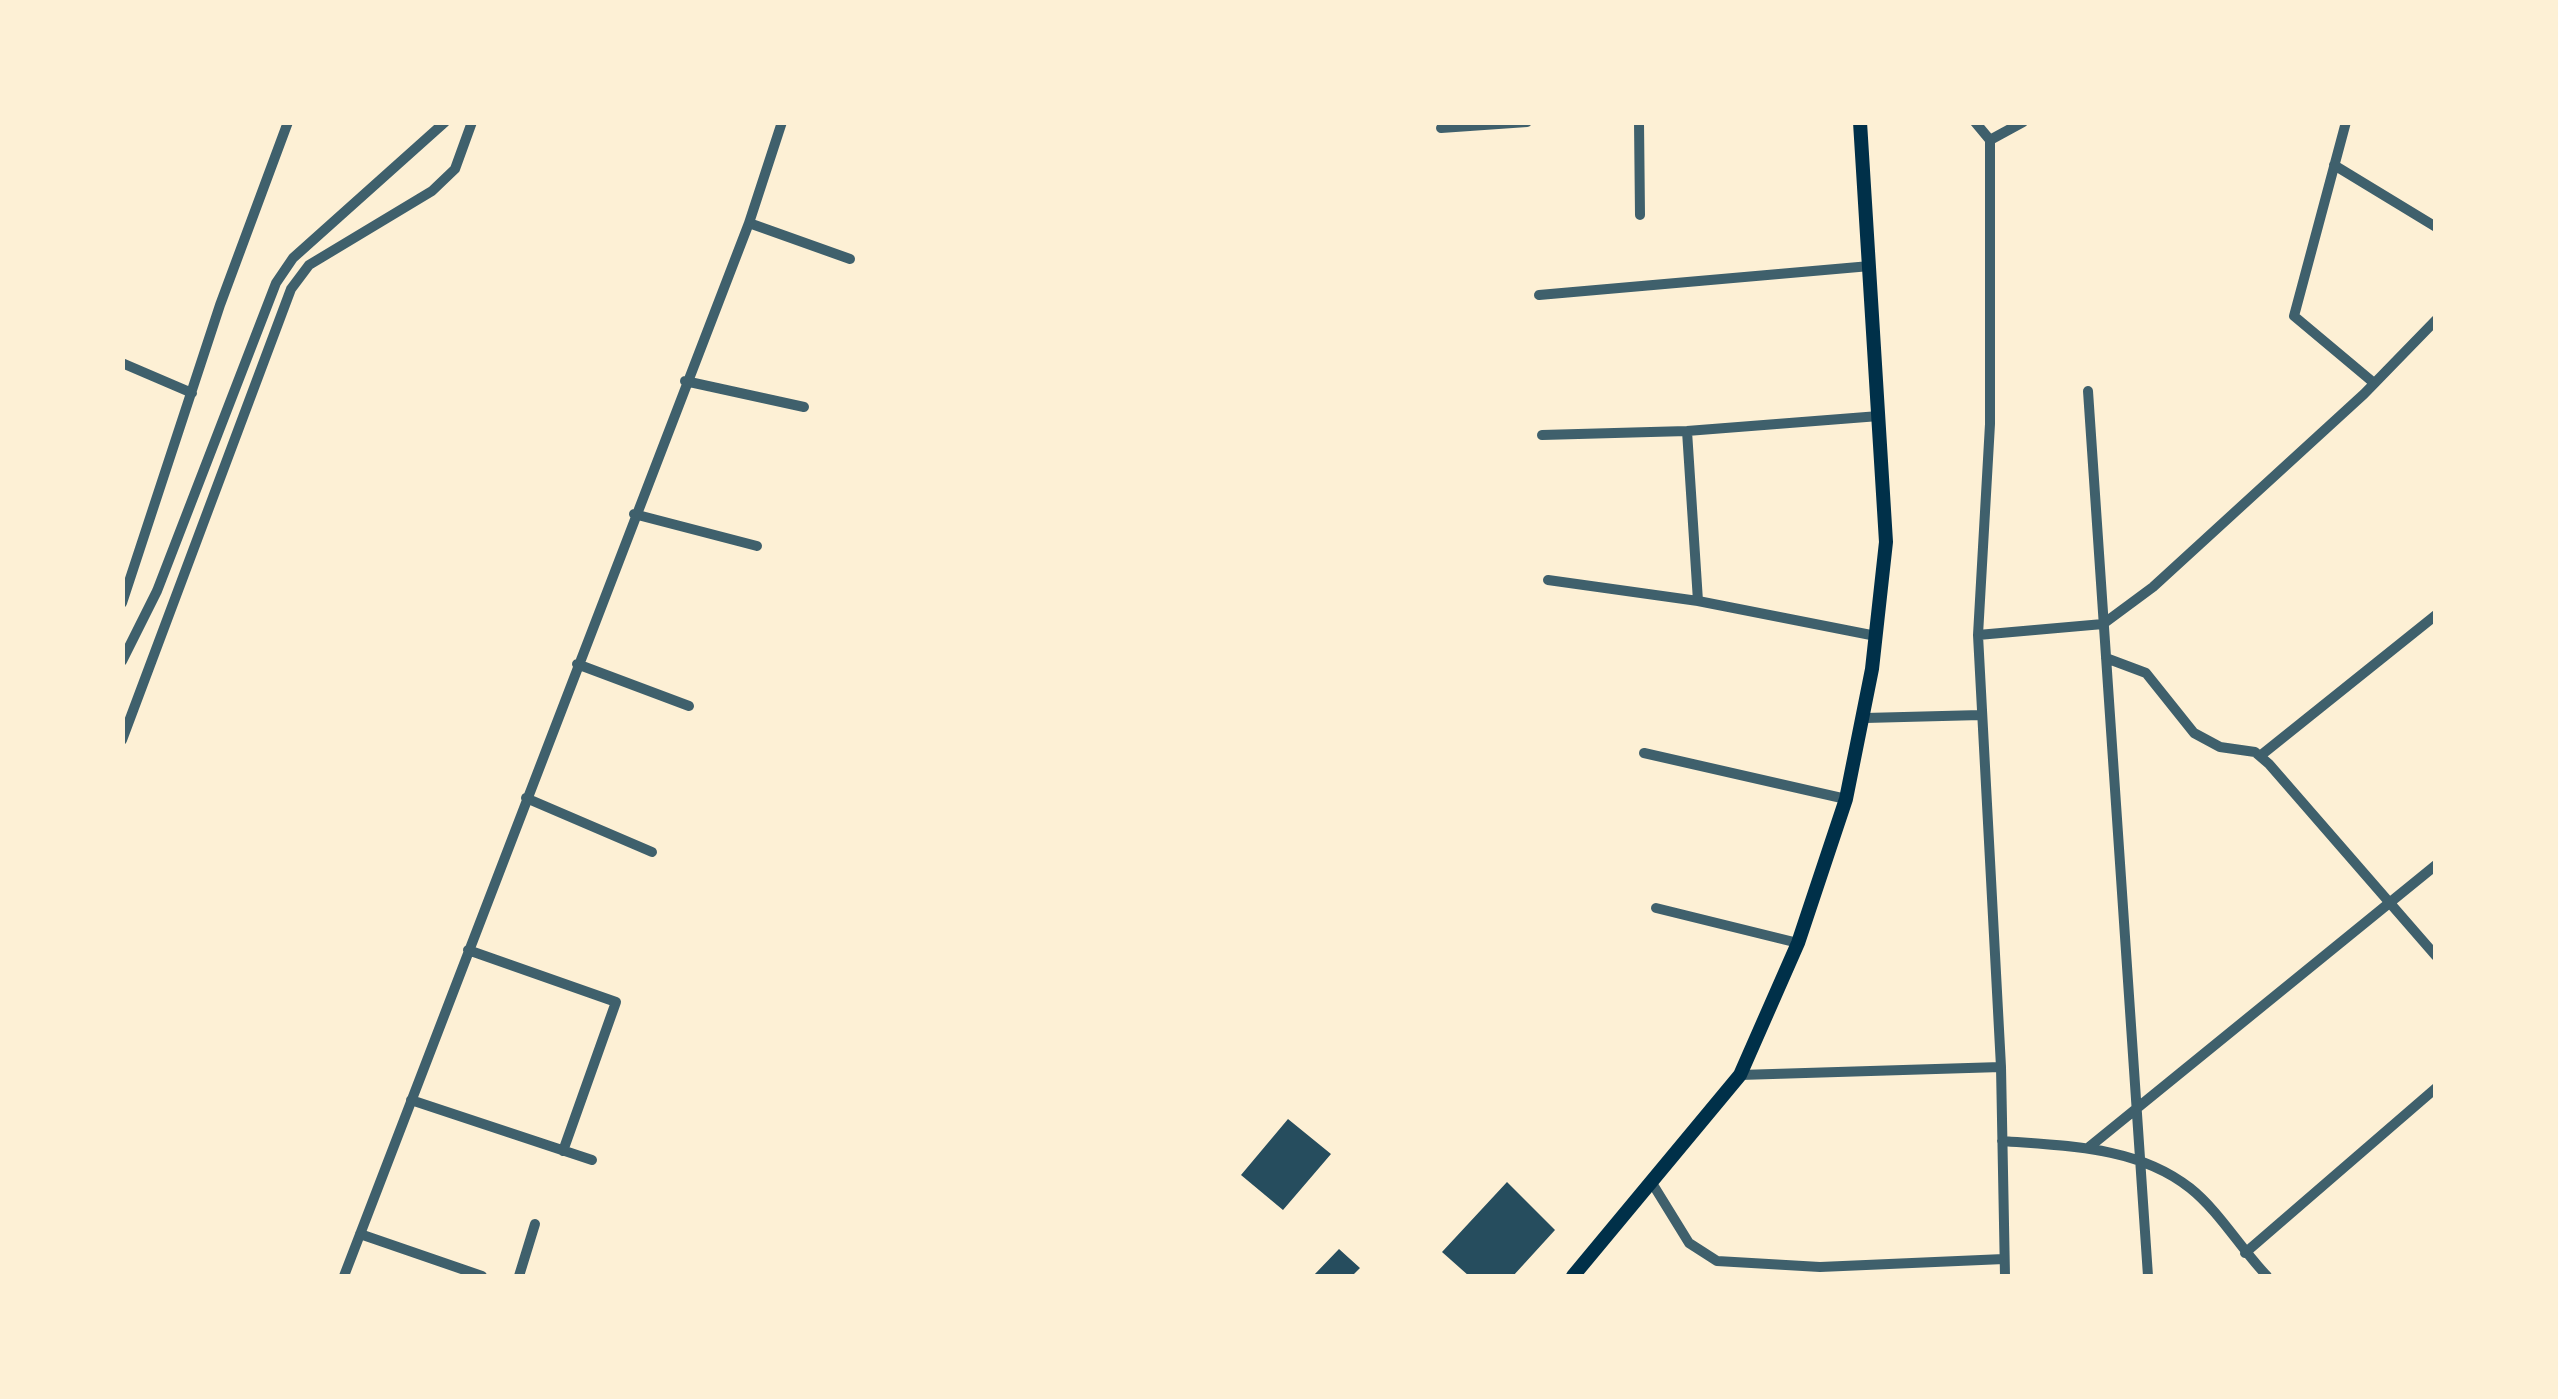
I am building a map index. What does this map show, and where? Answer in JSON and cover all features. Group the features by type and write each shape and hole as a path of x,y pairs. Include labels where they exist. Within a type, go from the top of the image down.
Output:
{"main road":[{"path":"1573,1276 1740,1074 1798,944 1846,799 1864,718 1886,542 1860,122"}],"street":[{"path":"122,603 288,122"},
{"path":"122,661 157,590 276,283 294,258 445,122"},
{"path":"122,740 291,289 308,264 432,191 455,169 472,122"},
{"path":"344,1276 748,223 782,122"},
{"path":"1441,128 1526,122"},
{"path":"1639,122 1640,215"},
{"path":"1976,122 1990,140 1990,424 1978,635 2001,1067 2005,1276"},
{"path":"1990,140 2023,122"},
{"path":"2346,122 2294,316 2374,383"},
{"path":"2334,165 2436,227"},
{"path":"748,223 850,259"},
{"path":"1539,295 1870,266"},
{"path":"1978,635 2104,624 2153,587 2374,383 2436,320"},
{"path":"122,363 192,393"},
{"path":"685,381 804,406"},
{"path":"2088,391 2148,1276"},
{"path":"1542,435 1687,431 1879,416"},
{"path":"1687,431 1698,601"},
{"path":"634,514 757,546"},
{"path":"1548,580 1698,601 1876,636"},
{"path":"2260,756 2436,615"},
{"path":"2106,658 2146,673 2194,732 2220,747 2260,756 2436,956"},
{"path":"577,664 689,706"},
{"path":"1864,718 1981,715"},
{"path":"1644,752 1846,799"},
{"path":"526,798 652,852"},
{"path":"2088,1148 2436,865"},
{"path":"1656,908 1798,944"},
{"path":"468,950 616,1002 562,1150"},
{"path":"1740,1074 2001,1067"},
{"path":"2245,1253 2436,1088"},
{"path":"411,1100 592,1160"},
{"path":"2002,1142 2088,1148 2141,1161 2190,1188 2267,1276"},
{"path":"1652,1183 1690,1243 1717,1261 1820,1267 2004,1259"},
{"path":"519,1276 534,1224"},
{"path":"360,1234 482,1276"}],"building":[{"path":"1288,1119 1331,1154 1283,1210 1241,1175"},
{"path":"1507,1182 1555,1230 1513,1276 1469,1276 1442,1252"},
{"path":"1339,1249 1360,1268 1352,1276 1313,1276"}]}
